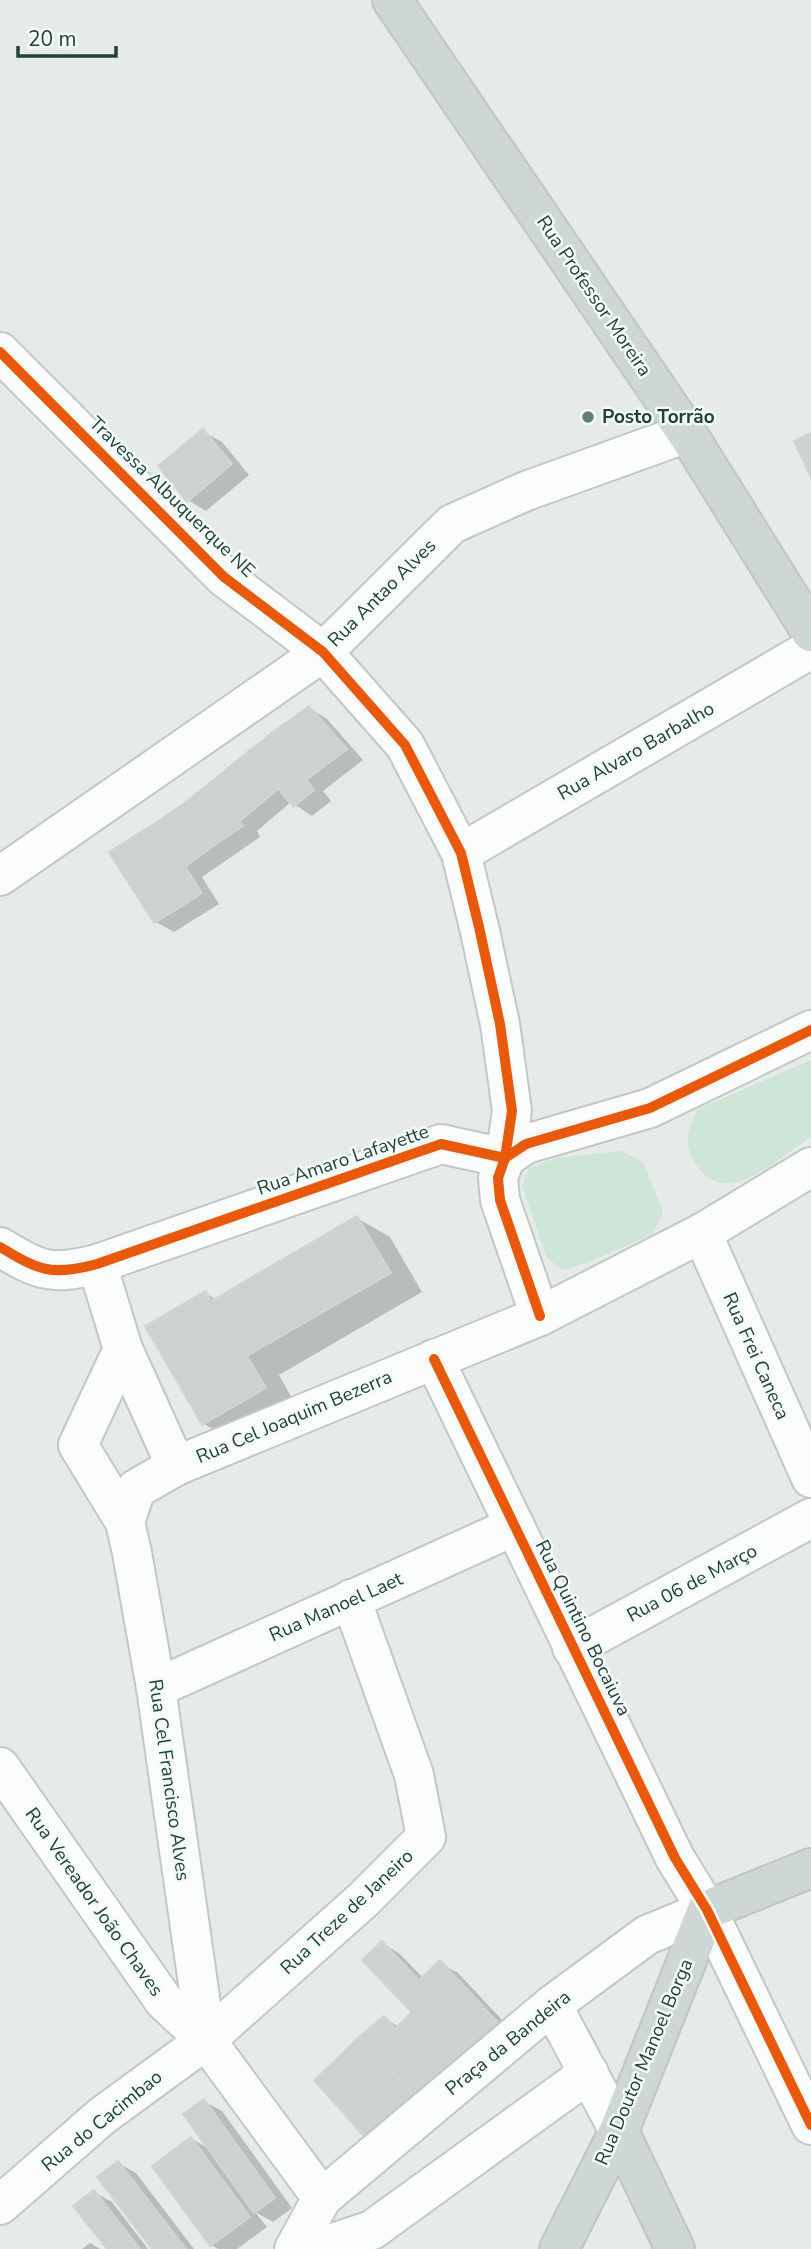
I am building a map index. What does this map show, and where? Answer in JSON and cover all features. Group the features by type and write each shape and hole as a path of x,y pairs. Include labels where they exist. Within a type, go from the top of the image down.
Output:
{"main road":[{"name":"Rua Professor Moreira","path":"392,0 687,433 811,632"},
{"path":"707,1910 811,1867"},
{"name":"Rua Doutor Manoel Borga","path":"559,2249 620,2131 707,1910"},
{"path":"620,2131 675,2249"}],"street":[{"name":"Travessa Albuquerque NE","path":"0,352 224,577 323,652 405,745 461,853 500,1024 512,1111 505,1158 498,1178 500,1200 540,1316"},
{"name":"Rua Antao Alves","path":"1,873 323,652 452,524 526,491 687,433"},
{"name":"Rua Alvaro Barbalho","path":"461,853 811,649"},
{"path":"505,1158 526,1144 650,1108 811,1030"},
{"name":"Rua Amaro Lafayette","path":"0,1247 35,1268 68,1271 97,1264 441,1144 505,1158"},
{"path":"540,1316 702,1233 811,1167"},
{"name":"Rua Frei Caneca","path":"702,1233 811,1478"},
{"path":"97,1264 123,1349 176,1466"},
{"name":"Rua Cel Joaquim Bezerra","path":"125,1522 136,1489 176,1466 540,1316"},
{"path":"123,1349 78,1446 125,1522"},
{"name":"Rua Quintino Bocaiuva","path":"434,1359 675,1858 707,1910 811,2125"},
{"name":"Rua 06 de Março","path":"572,1648 811,1518"},
{"name":"Rua Cel Francisco Alves","path":"125,1522 156,1688 206,2040"},
{"name":"Rua Manoel Laet","path":"156,1688 515,1526"},
{"name":"Rua Treze de Janeiro","path":"206,2040 364,1899 426,1837 414,1775 351,1600"},
{"name":"Rua Vereador João Chaves","path":"0,1767 164,2001 206,2040 322,2198"},
{"name":"Praça da Bandeira","path":"322,2198 552,2005 648,1935 707,1910"},
{"path":"552,2005 620,2131"},
{"name":"Rua do Cacimbao","path":"0,2204 102,2116 206,2040"},
{"path":"315,2249 372,2230 589,2073"},
{"path":"295,2249 322,2198"}],"green space":[{"path":"811,1060 811,1137 766,1169 734,1183 719,1182 705,1175 693,1160 688,1147 689,1128 698,1109"},
{"path":"621,1151 643,1162 663,1212 652,1235 584,1264 562,1270 547,1258 522,1186 529,1168 556,1158"}],"building":[{"path":"203,429 232,464 187,502 158,466"},
{"path":"811,433 811,478 794,441"},
{"path":"309,706 347,749 306,780 272,733"},
{"path":"272,733 314,790 293,807 249,751"},
{"path":"249,751 279,788 240,821 211,782"},
{"path":"211,782 243,826 213,846 186,802"},
{"path":"186,802 213,846 186,866 157,822"},
{"path":"157,822 202,893 182,906 136,835"},
{"path":"136,835 182,906 154,923 109,852"},
{"path":"357,1216 391,1273 247,1356 266,1388 202,1425 145,1326 206,1291 211,1301"},
{"path":"382,1941 482,2047 462,2065 362,1960"},
{"path":"440,1960 503,2028 482,2047 419,1980"},
{"path":"412,2012 462,2065 444,2083 394,2030"},
{"path":"384,2016 444,2083 421,2104 360,2036"},
{"path":"360,2036 421,2104 390,2130 332,2064"},
{"path":"332,2064 390,2130 372,2145 314,2080"},
{"path":"204,2099 275,2198 254,2213 183,2114"},
{"path":"191,2137 250,2217 210,2246 152,2166"},
{"path":"118,2161 186,2249 152,2249 97,2177"},
{"path":"94,2190 140,2249 107,2249 73,2206"}],"cycle path":[{"path":"0,352 224,577 323,652 405,745 461,853 479,927 500,1024 512,1111 505,1158 498,1178 500,1200 540,1316"},
{"path":"0,1247 46,1269 81,1268 441,1144 505,1158 526,1144 650,1108 811,1030"},
{"path":"434,1359 675,1858 707,1910 811,2125"}],"place":[{"name":"Posto Torrão","path":"588,417"}]}
